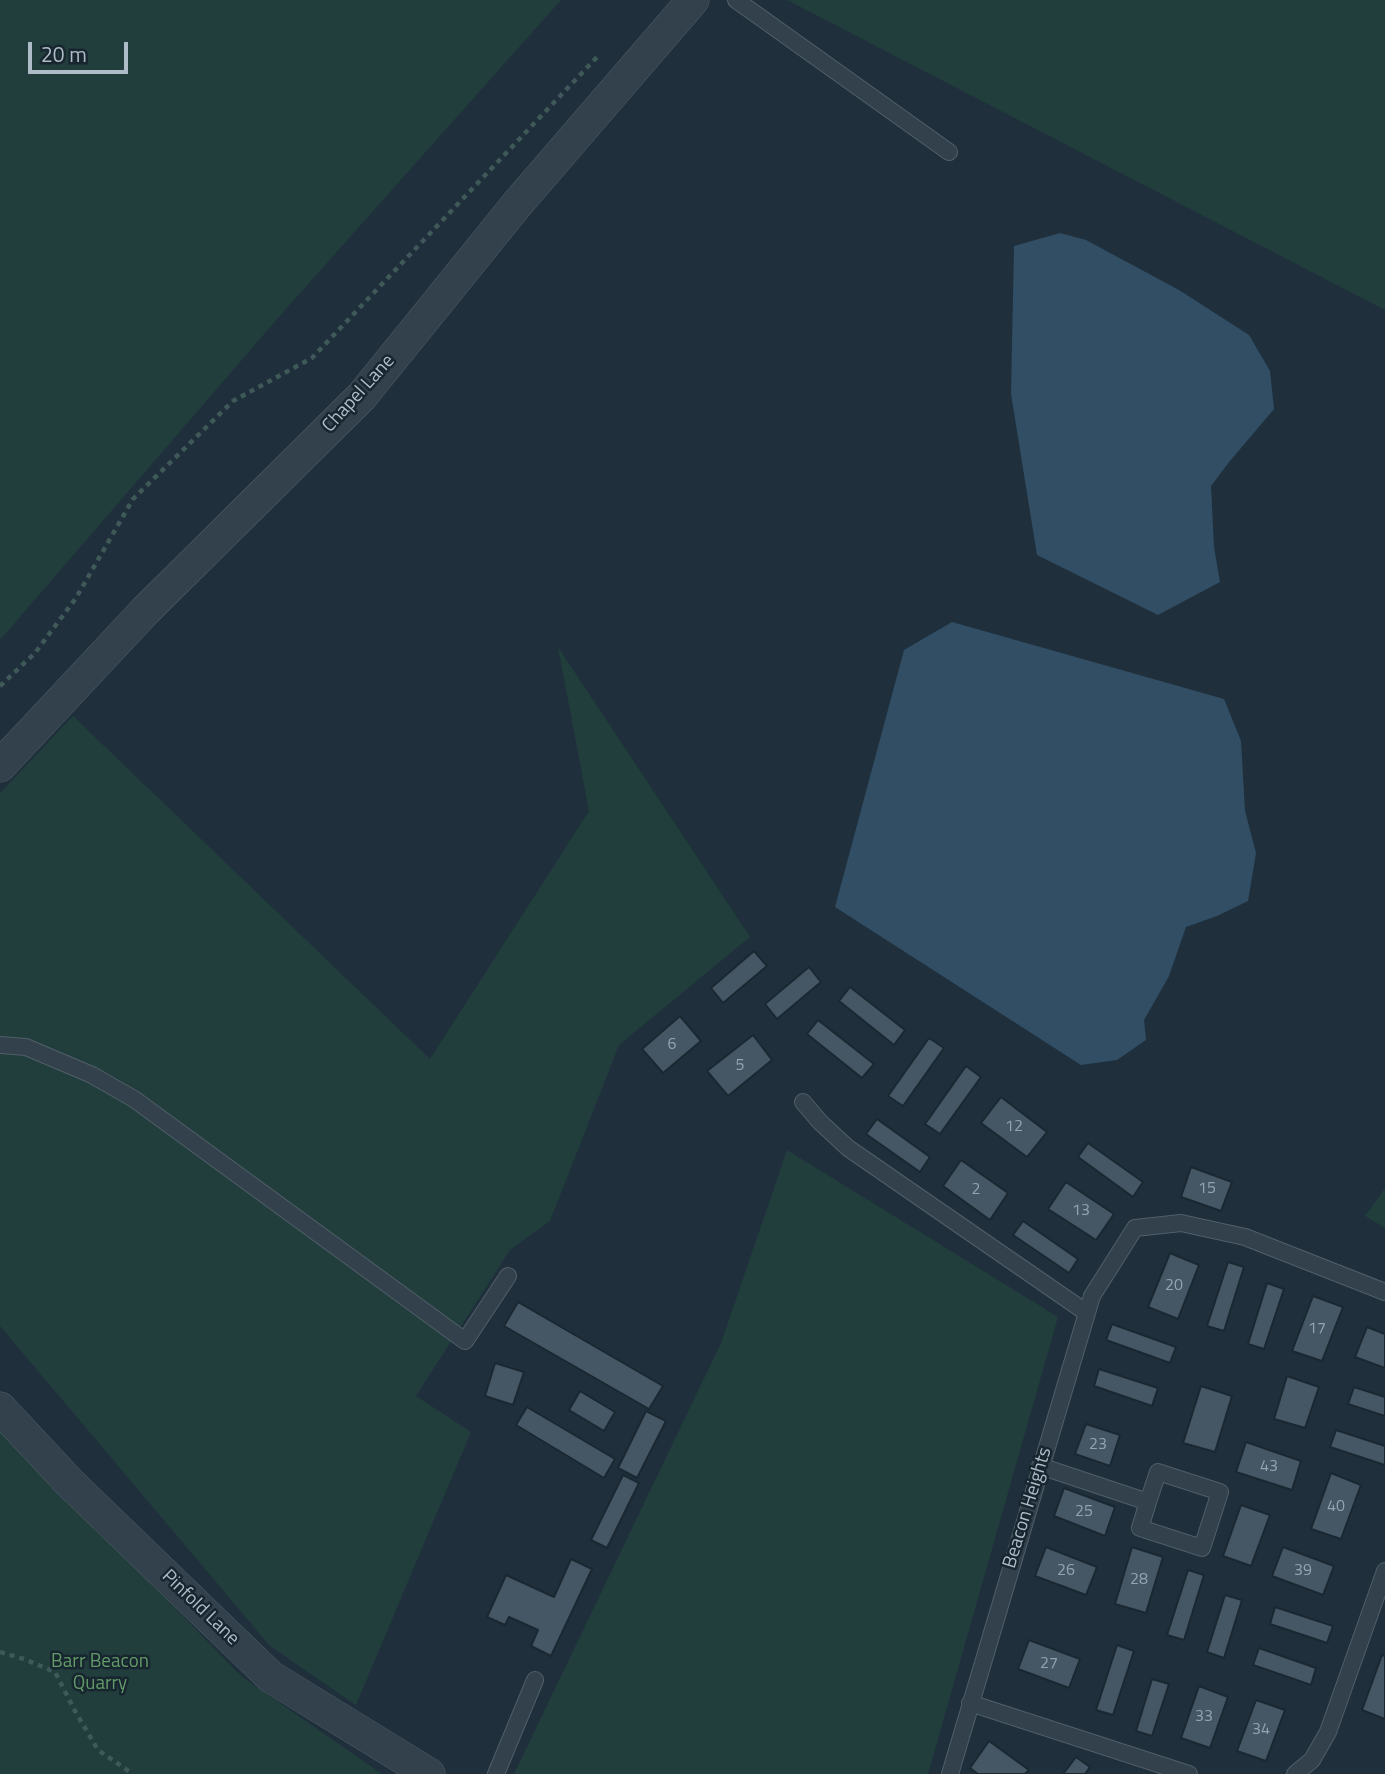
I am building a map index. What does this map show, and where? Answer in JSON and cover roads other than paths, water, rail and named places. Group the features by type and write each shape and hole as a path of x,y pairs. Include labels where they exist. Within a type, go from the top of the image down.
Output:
{"street":[{"name":"Chapel Lane","path":"0,766 145,611 362,396 518,203 693,0"},
{"name":"Pinfold Lane","path":"0,1408 70,1483 271,1676 429,1774"}],"lane":[{"path":"736,0 949,152"},
{"path":"0,1045 26,1047 92,1075 134,1099 465,1341 508,1276"},
{"path":"803,1102 848,1148 1087,1313"},
{"name":"Beacon Heights","path":"950,1774 1092,1296 1135,1228 1181,1223 1245,1237 1385,1292"},
{"path":"1040,1466 1148,1502"},
{"path":"1158,1472 1220,1492 1202,1548 1140,1528 1148,1502 1158,1472"},
{"path":"1295,1774 1312,1760 1328,1732 1385,1571"},
{"path":"496,1774 535,1680"},
{"path":"970,1703 1189,1774"}],"water":[{"path":"1060,233 1086,240 1179,290 1249,335 1270,371 1274,409 1211,486 1214,547 1220,582 1158,615 1037,555 1011,394 1014,246"},
{"path":"952,622 1224,699 1241,741 1245,811 1256,853 1248,901 1186,927 1169,976 1144,1020 1146,1040 1117,1060 1081,1065 835,907 904,650"}],"park label":[{"name":"Barr Beacon Quarry","path":"100,1673"}]}
